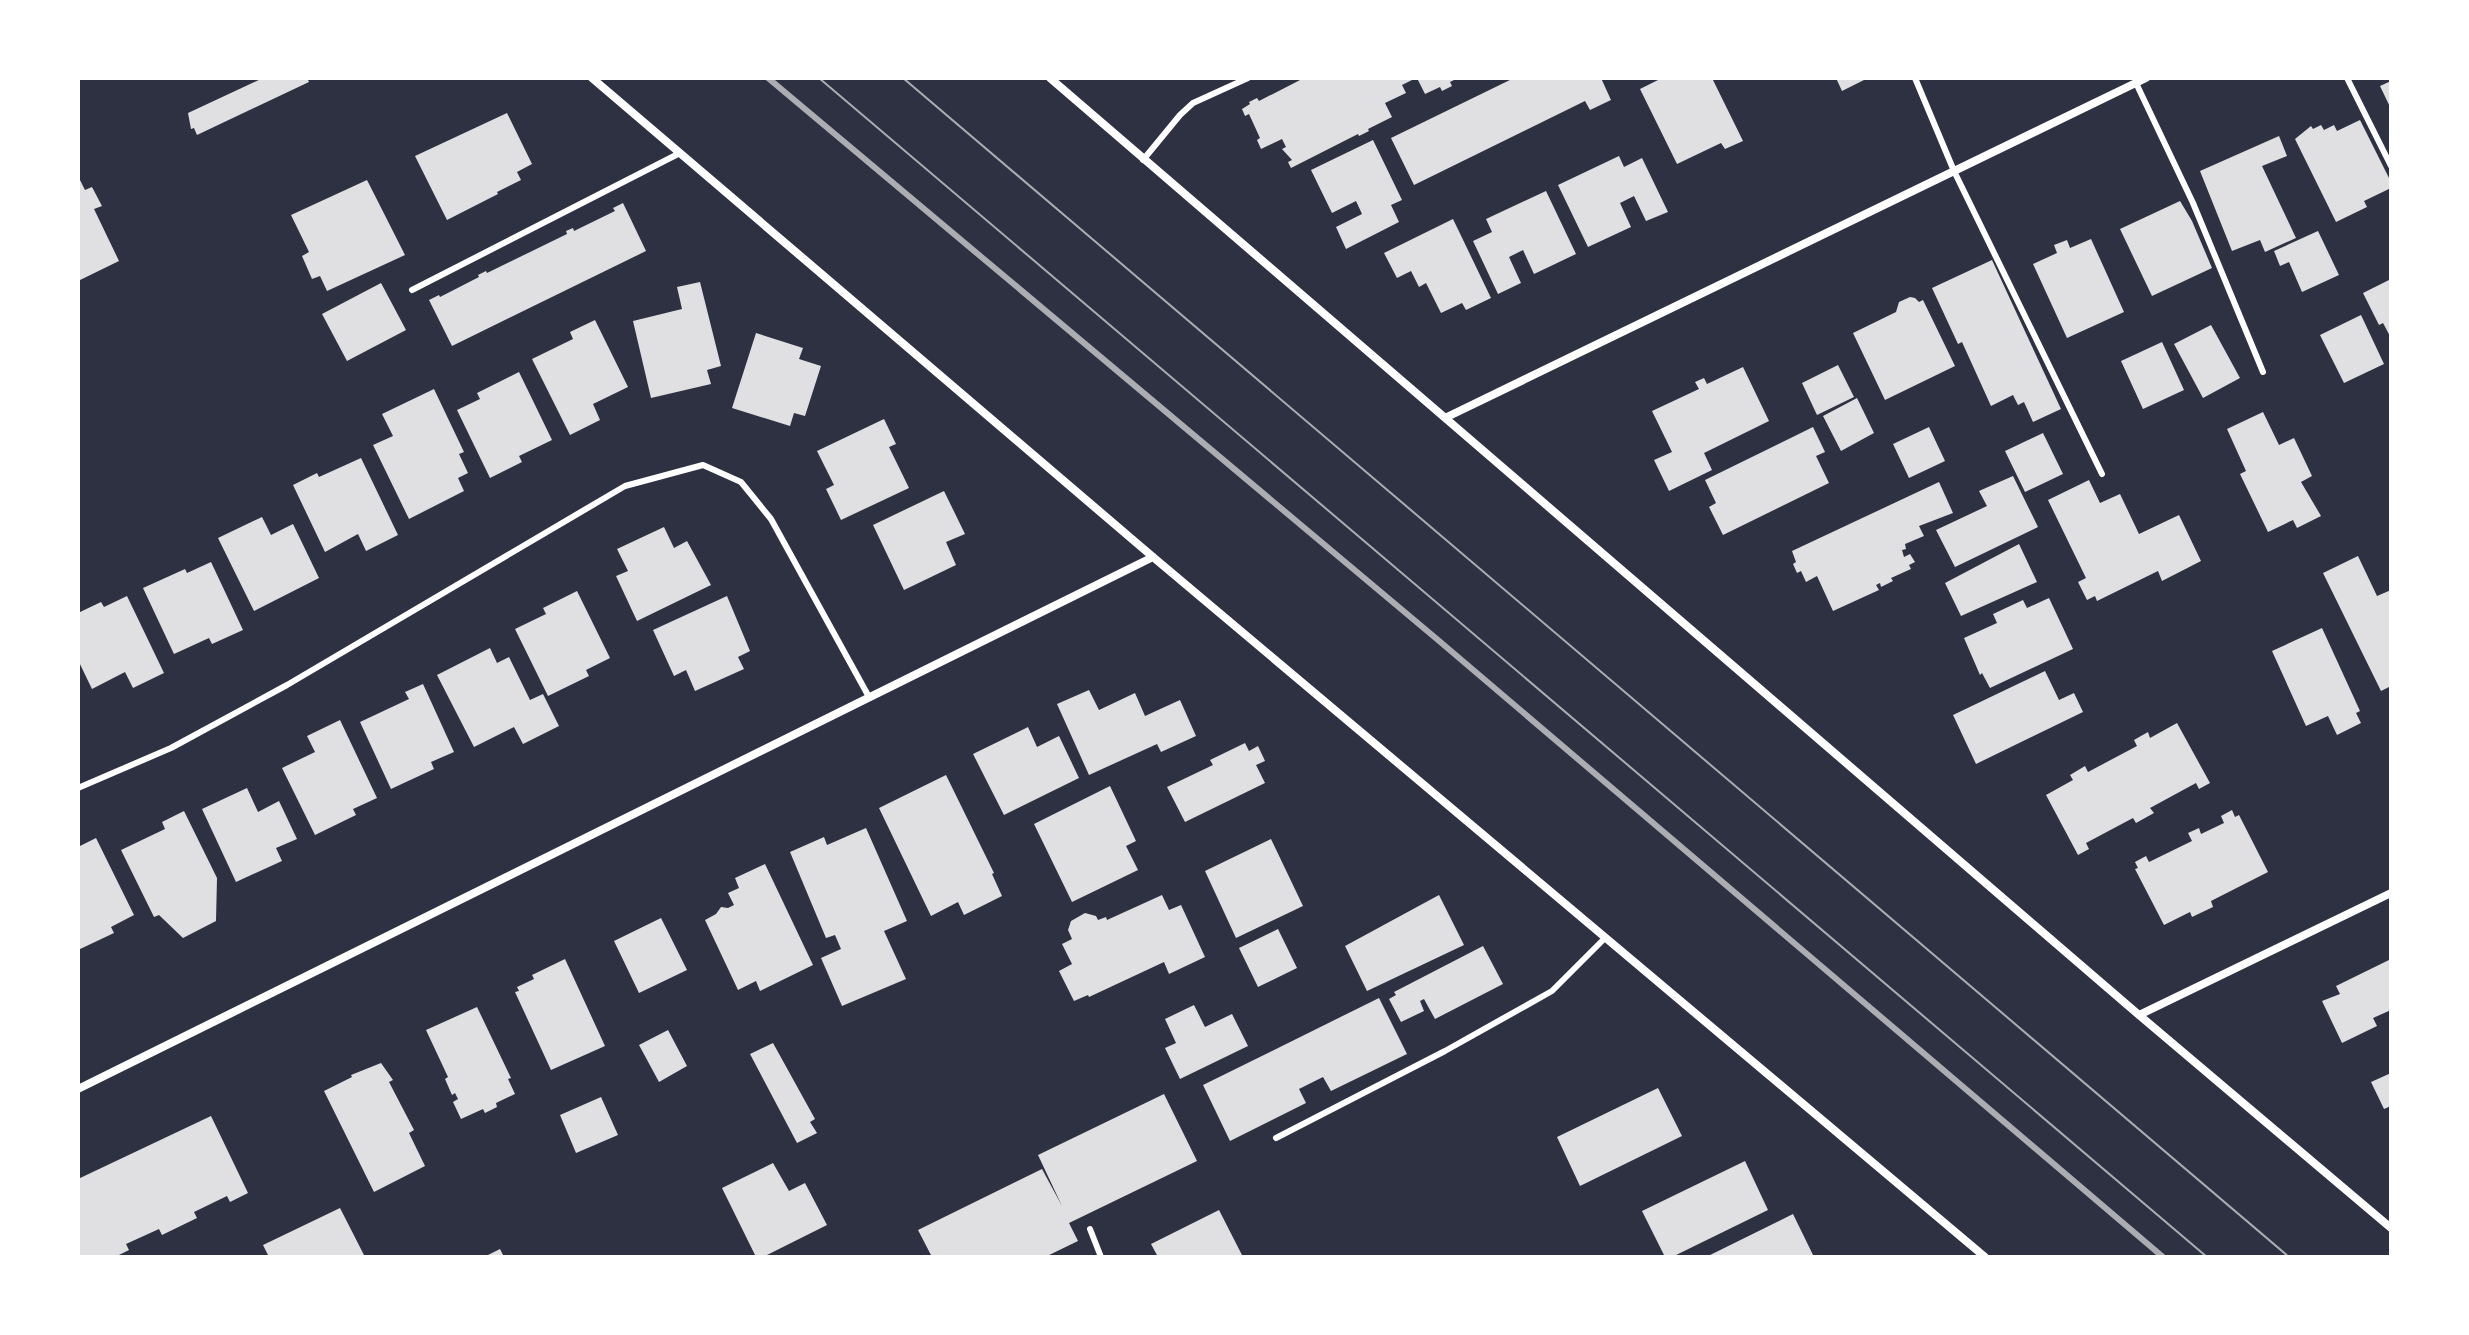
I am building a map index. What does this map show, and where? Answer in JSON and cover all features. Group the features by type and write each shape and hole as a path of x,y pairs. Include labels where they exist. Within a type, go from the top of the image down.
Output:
{"street":[{"path":"592,78 1153,557 1985,1257"},
{"path":"1050,78 1142,161 1447,417 2139,1015 2391,1228"},
{"path":"1447,417 2146,78"},
{"path":"78,1089 1153,557"},
{"path":"2139,1015 2391,893"}],"lane":[{"path":"1142,161 1193,103 1248,78"},
{"path":"1915,78 1954,171 2102,474"},
{"path":"2347,78 2391,166"},
{"path":"2136,83 2193,203 2263,372"},
{"path":"412,290 680,153"},
{"path":"78,788 171,748 287,685 625,486 703,465 741,482 771,519 869,697"},
{"path":"1276,1138 1445,1051 1552,991 1605,938"},
{"path":"1090,1229 1101,1257"}],"building":[{"path":"263,78 307,78 309,82 197,135 194,128 191,129 188,113"},
{"path":"1304,78 1416,78 1402,85 1406,93 1385,103 1392,117 1291,168 1288,162 1292,160 1282,149 1286,147 1282,139 1261,149 1257,140 1260,138 1249,114 1245,116 1242,109 1257,98 1259,101"},
{"path":"1417,78 1458,78 1450,82 1452,86 1442,91 1440,87 1425,94"},
{"path":"1514,78 1601,78 1611,100 1590,110 1585,101 1414,185 1391,138"},
{"path":"1662,78 1712,78 1743,141 1725,149 1721,143 1677,164 1640,89"},
{"path":"1836,78 1868,78 1842,91"},
{"path":"2391,81 2391,109 2380,86"},
{"path":"507,113 532,164 517,172 521,180 447,220 415,156"},
{"path":"2360,120 2391,182 2391,188 2364,201 2367,207 2336,222 2295,139 2311,126 2313,129 2321,125 2324,130 2334,125 2337,131"},
{"path":"2279,136 2287,156 2262,166 2296,238 2265,252 2260,240 2232,251 2200,171"},
{"path":"1373,140 1402,200 1391,205 1399,222 1346,249 1336,227 1362,214 1356,201 1332,213 1311,170"},
{"path":"1619,156 1624,167 1642,158 1668,212 1646,221 1634,196 1620,203 1631,227 1588,247 1558,185"},
{"path":"78,176 85,190 92,187 102,206 94,209 119,261 78,281"},
{"path":"367,180 405,255 327,291 320,276 312,279 302,256 309,252 291,215"},
{"path":"1546,191 1576,254 1534,274 1523,250 1509,257 1521,283 1498,294 1473,241 1492,232 1486,219"},
{"path":"2180,201 2212,268 2152,296 2120,229"},
{"path":"623,203 646,251 452,346 429,300 567,234 566,231 573,228 574,231 615,211 613,208"},
{"path":"1453,219 1491,298 1466,310 1462,303 1441,313 1426,283 1419,287 1411,271 1397,278 1384,253"},
{"path":"2318,231 2339,275 2302,292 2289,262 2280,266 2274,251"},
{"path":"2091,239 2124,312 2067,338 2033,264 2057,253 2054,245 2067,240 2070,248"},
{"path":"1992,260 2061,409 2033,422 2024,402 2018,405 2013,395 1991,406 1962,342 1958,344 1932,288"},
{"path":"2391,279 2391,338 2383,323 2379,325 2363,293"},
{"path":"700,282 721,366 707,370 711,384 651,398 633,321 682,309 677,287"},
{"path":"381,283 406,330 347,361 322,314"},
{"path":"1910,297 1919,302 1923,300 1955,366 1885,400 1853,333 1896,312 1899,302"},
{"path":"2361,315 2384,364 2344,383 2320,335"},
{"path":"595,320 628,387 593,404 600,420 570,435 532,359 573,339 570,332"},
{"path":"2211,325 2240,378 2203,398 2174,344"},
{"path":"756,333 803,348 799,359 821,366 805,416 794,413 790,426 732,408"},
{"path":"2162,342 2184,390 2143,409 2121,361"},
{"path":"1838,365 1854,397 1817,415 1802,383"},
{"path":"1743,367 1769,421 1704,453 1712,470 1669,491 1654,460 1672,452 1652,411 1699,389 1695,382 1704,378 1707,384"},
{"path":"519,372 552,440 519,456 522,462 490,478 457,410 480,399 477,393"},
{"path":"434,389 464,452 459,454 468,473 458,478 464,491 409,519 373,445 393,436 382,414"},
{"path":"1857,398 1874,433 1841,451 1823,416"},
{"path":"2263,412 2279,445 2294,438 2312,476 2301,482 2321,516 2297,528 2293,520 2268,532 2240,474 2246,471 2227,429"},
{"path":"884,419 896,444 889,447 909,488 841,520 826,489 834,485 817,451"},
{"path":"1813,427 1825,452 1816,456 1829,483 1723,535 1709,507 1716,503 1705,480"},
{"path":"1929,427 1945,461 1909,478 1893,444"},
{"path":"2043,433 2063,474 2025,492 2005,451"},
{"path":"361,458 398,535 366,551 358,534 325,552 293,485"},
{"path":"2013,476 2038,527 1955,567 1936,530 1987,506 1979,491"},
{"path":"2089,480 2100,503 2120,494 2139,534 2179,515 2201,561 2162,581 2158,571 2097,601 2095,596 2087,600 2078,582 2086,578 2048,500"},
{"path":"1939,482 1953,513 1919,526 1924,536 1905,544 1906,549 1902,550 1904,557 1910,554 1915,562 1909,565 1911,569 1891,578 1893,581 1881,587 1880,583 1876,585 1879,590 1833,611 1817,576 1806,582 1801,571 1797,573 1792,551"},
{"path":"944,491 965,534 946,542 956,565 904,590 873,525"},
{"path":"262,517 271,535 293,524 319,578 254,611 218,538"},
{"path":"664,527 674,548 687,541 711,585 637,621 616,576 628,571 617,549"},
{"path":"2019,544 2037,582 1961,616 1945,583"},
{"path":"2358,556 2377,596 2391,590 2391,686 2381,691 2323,573"},
{"path":"211,562 243,630 212,644 209,638 174,654 143,588 185,569 187,573"},
{"path":"577,591 610,658 586,670 589,676 548,696 515,629 546,614 543,608"},
{"path":"127,596 164,673 133,688 125,672 92,689 78,660 78,613 101,602 104,607"},
{"path":"727,596 750,651 738,657 744,669 695,691 686,670 674,676 653,630"},
{"path":"2049,598 2073,649 1990,688 1982,673 1980,675 1964,638 1997,623 1993,614 2023,600 2027,608"},
{"path":"2322,628 2360,711 2356,713 2361,723 2337,735 2328,716 2306,726 2272,651"},
{"path":"490,648 497,663 509,657 530,700 543,694 559,726 523,744 514,727 474,747 437,675"},
{"path":"2045,671 2059,700 2074,693 2083,712 1976,764 1953,715"},
{"path":"423,684 454,752 431,762 434,769 391,789 360,722 409,699 405,692"},
{"path":"1089,690 1099,710 1135,693 1145,716 1180,700 1196,736 1161,752 1157,744 1089,775 1057,704"},
{"path":"340,720 377,798 353,809 356,815 315,835 282,768 315,752 307,736"},
{"path":"2177,723 2210,783 2199,789 2196,783 2150,808 2154,813 2136,823 2133,818 2086,843 2089,849 2078,855 2046,795 2073,780 2070,775 2085,766 2088,772 2137,746 2134,740 2148,732 2150,738"},
{"path":"1028,727 1037,747 1059,736 1079,778 1004,815 973,754"},
{"path":"1245,743 1249,751 1258,746 1265,761 1256,765 1265,783 1185,822 1167,787 1213,765 1210,760"},
{"path":"946,775 994,873 1002,896 964,915 958,902 931,916 879,808"},
{"path":"1110,786 1136,841 1126,846 1138,870 1072,902 1034,824"},
{"path":"247,788 258,812 279,801 297,839 276,848 282,861 236,882 202,809"},
{"path":"2232,810 2235,817 2239,815 2268,872 2211,901 2213,907 2192,917 2190,912 2164,925 2135,869 2138,868 2135,862 2146,856 2149,862 2192,841 2188,833 2199,828 2201,834 2224,823 2221,816"},
{"path":"184,811 217,878 216,921 183,938 159,915 154,917 121,850 165,829 162,822"},
{"path":"866,828 907,921 884,931 906,979 842,1006 821,958 841,949 835,935 826,938 790,852 824,837 827,845"},
{"path":"96,838 134,915 111,927 114,933 78,950 78,847"},
{"path":"1271,839 1303,906 1236,938 1205,871"},
{"path":"765,864 813,965 760,991 756,981 738,990 705,920 721,907 734,905 728,893 739,888 735,878"},
{"path":"1162,895 1169,910 1181,905 1205,957 1169,974 1164,962 1074,1001 1059,971 1072,964 1062,944 1072,939 1068,930 1071,921 1085,913 1096,916 1098,920 1106,917 1107,920"},
{"path":"1439,895 1464,945 1367,991 1345,946"},
{"path":"661,918 687,970 639,993 614,941"},
{"path":"1278,929 1297,968 1258,987 1239,948"},
{"path":"1483,946 1503,984 1435,1019 1424,999 1420,1001 1424,1011 1401,1022 1389,999 1396,995 1394,992"},
{"path":"565,959 605,1046 551,1070 515,992 519,991 517,987 534,979 532,975"},
{"path":"2391,959 2391,1010 2373,1018 2377,1026 2342,1043 2322,1001 2340,994 2336,986"},
{"path":"1379,998 1407,1054 1331,1091 1323,1077 1299,1089 1306,1103 1230,1141 1203,1085"},
{"path":"1194,1005 1205,1027 1232,1014 1248,1046 1180,1079 1165,1048 1176,1043 1165,1019"},
{"path":"477,1007 511,1078 508,1079 515,1094 496,1103 497,1107 485,1113 483,1109 461,1119 453,1102 458,1099 455,1093 452,1095 445,1079 448,1077 426,1030"},
{"path":"668,1030 687,1066 659,1082 639,1045"},
{"path":"773,1043 815,1119 810,1122 817,1133 797,1143 750,1054"},
{"path":"381,1063 393,1080 389,1082 414,1130 409,1133 425,1166 374,1192 324,1091 351,1075"},
{"path":"2391,1073 2391,1106 2384,1109 2371,1082"},
{"path":"1658,1088 1682,1136 1580,1186 1557,1137"},
{"path":"1164,1094 1197,1161 1069,1223 1078,1241 1045,1257 932,1257 918,1230 1042,1169 1062,1206 1038,1155"},
{"path":"601,1097 618,1135 576,1153 560,1115"},
{"path":"211,1116 248,1193 230,1202 227,1196 194,1212 197,1218 162,1235 159,1229 126,1244 129,1250 115,1257 78,1257 78,1179"},
{"path":"1745,1161 1768,1210 1672,1257 1665,1257 1642,1211"},
{"path":"773,1163 789,1191 805,1183 827,1225 763,1257 756,1257 722,1188"},
{"path":"340,1208 365,1257 269,1257 263,1245"},
{"path":"1219,1210 1243,1257 1158,1257 1151,1244"},
{"path":"1793,1214 1814,1257 1706,1257"},
{"path":"500,1249 504,1257 484,1257"}],"tram line":[{"path":"819,78 2207,1257"},
{"path":"903,78 2289,1257"}],"railway":[{"path":"768,78 1438,640 2163,1257"}]}
